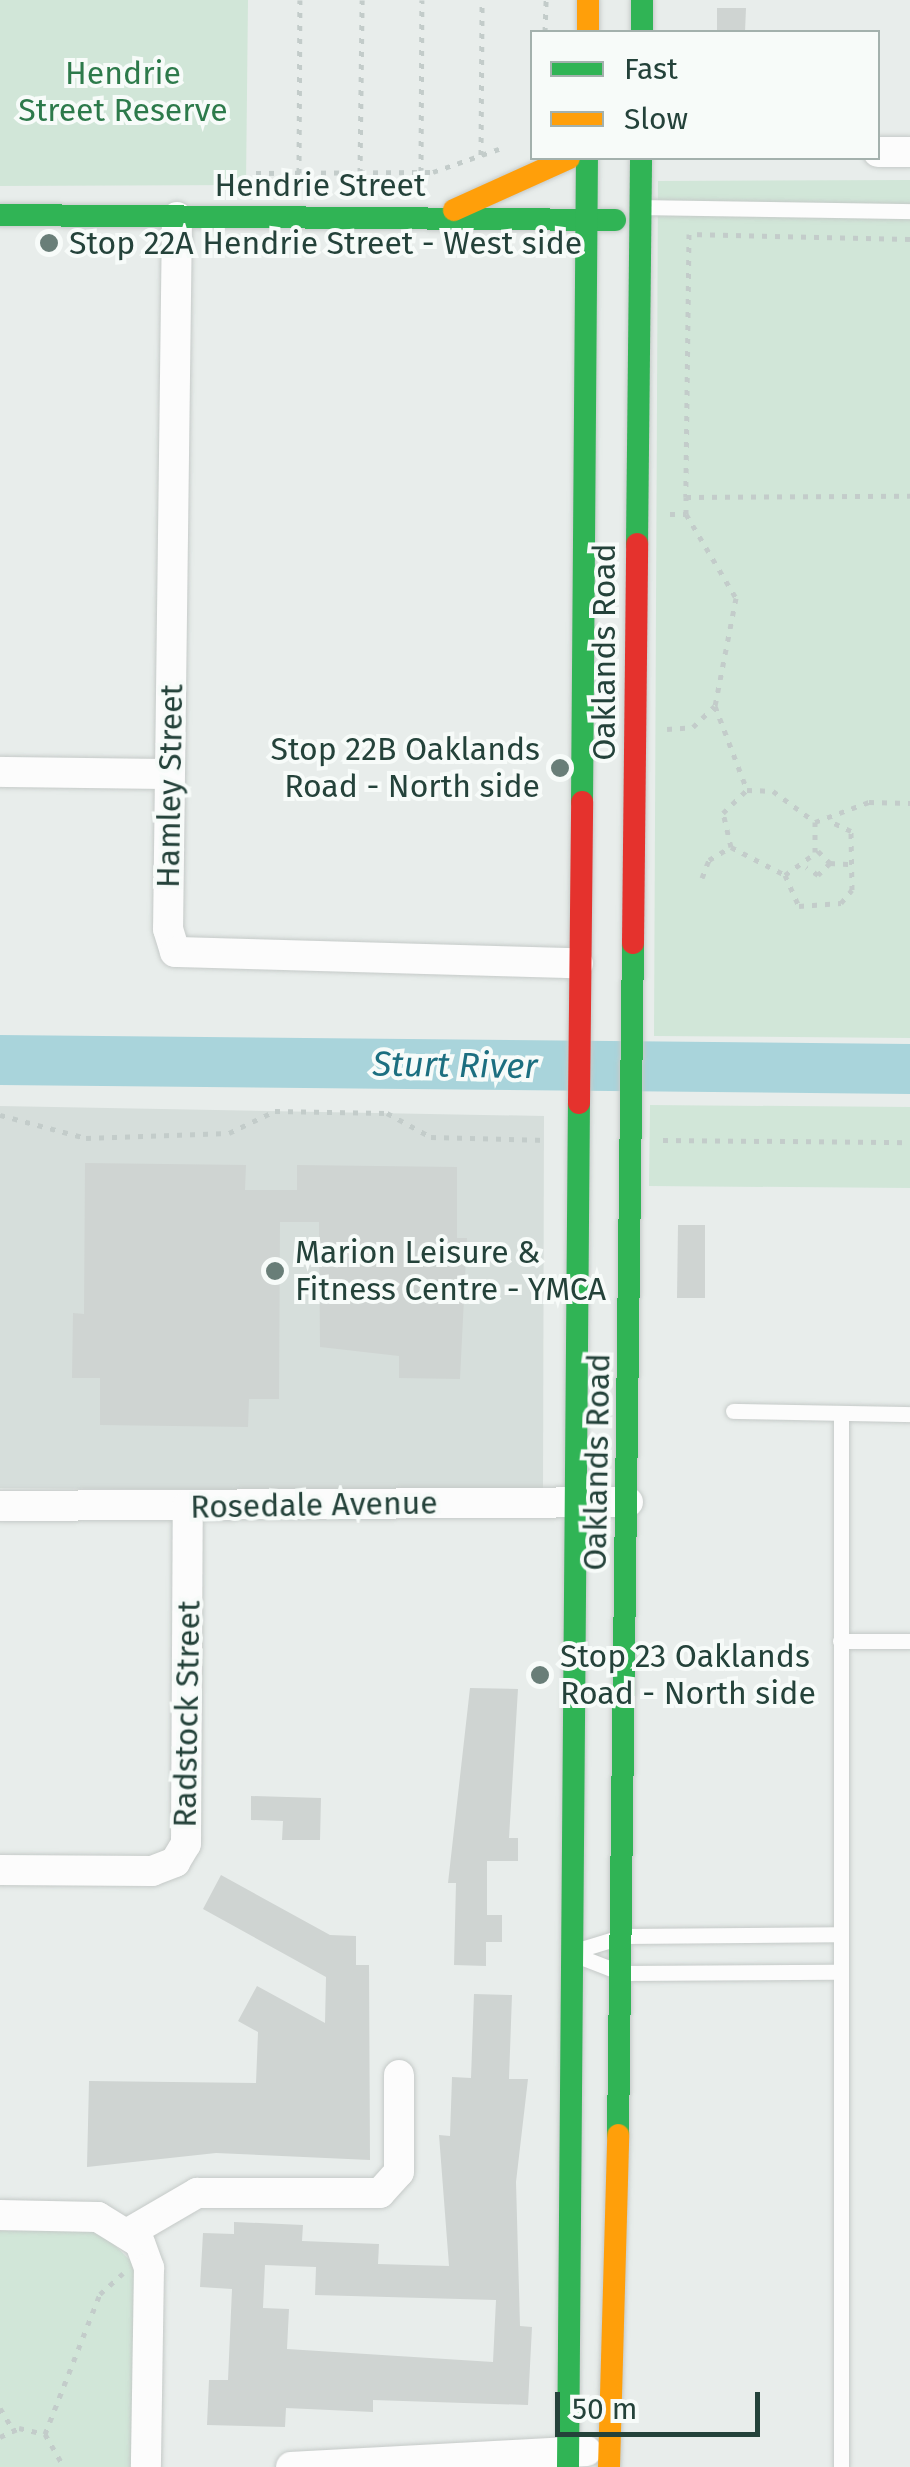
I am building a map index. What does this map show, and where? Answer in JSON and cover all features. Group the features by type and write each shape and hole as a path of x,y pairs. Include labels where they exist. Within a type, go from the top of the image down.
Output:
{"main road":[{"path":"588,0 588,30"},
{"path":"642,0 642,30"},
{"path":"435,218 565,160"},
{"name":"Oaklands Road","path":"568,2459 574,1502 568,1140 578,963 587,160"},
{"name":"Oaklands Road","path":"609,2459 624,1936 628,1502 638,1140 634,918 641,160"},
{"name":"Hendrie Street","path":"0,215 586,219 640,214"},
{"path":"578,930 603,904 634,918"}],"street":[{"path":"880,152 910,152"},
{"name":"Hamley Street","path":"177,217 169,774 176,952 578,963"},
{"path":"0,772 169,774"},
{"name":"Rosedale Avenue","path":"0,1506 628,1502"},
{"name":"Radstock Street","path":"0,1870 152,1871 174,1862 186,1844 188,1506"},
{"path":"130,2232 197,2193 380,2193 398,2172 400,2076"},
{"path":"0,2215 98,2216 130,2232 150,2268 146,2467"},
{"path":"291,2467 609,2459"}],"lane":[{"path":"640,214 910,210"},
{"path":"733,1411 910,1414"},
{"path":"841,1413 841,2467"},
{"path":"840,1641 910,1641"},
{"path":"569,1953 624,1936 838,1934"},
{"path":"569,1953 622,1973 838,1972"}],"path":[{"path":"299,173 300,0"},
{"path":"360,173 362,0"},
{"path":"421,172 422,0"},
{"path":"481,155 482,0"},
{"path":"545,30 546,0"},
{"path":"256,173 421,172 515,143"},
{"path":"910,239 688,234 686,497 910,496"},
{"path":"686,514 736,598 715,706 747,790"},
{"path":"636,730 693,727 715,706"},
{"path":"830,821 851,831 852,890 841,903 799,906 784,874 732,847 723,813 747,790 774,791 815,822 830,821 869,802 910,804"},
{"path":"784,874 806,866 815,852 815,822"},
{"path":"702,878 709,860 732,847"},
{"path":"815,852 830,864 852,864"},
{"path":"806,866 818,875 830,864"},
{"path":"0,1115 86,1138 229,1133 275,1111 387,1114 431,1137 568,1140"},
{"path":"638,1140 910,1142"},
{"path":"45,2434 100,2294 110,2280 150,2268"},
{"path":"0,2408 13,2430"},
{"path":"0,2437 13,2430 45,2434"},
{"path":"45,2434 64,2467"}],"shaded area":[{"path":"0,1106 544,1116 543,1492 0,1488"}],"green space":[{"name":"Hendrie Street Reserve","path":"0,0 248,0 246,185 0,186"},
{"path":"910,180 910,1038 654,1036 658,181"},
{"path":"650,1105 910,1107 910,1188 649,1186"},
{"path":"98,2229 135,2265 133,2467 0,2467 0,2231"}],"building":[{"path":"717,8 746,8 745,30 717,30"},
{"name":"Marion Leisure & Fitness Centre - YMCA","path":"85,1163 246,1165 245,1190 297,1190 297,1165 457,1167 457,1238 467,1238 460,1379 399,1378 399,1356 320,1347 319,1222 280,1222 279,1399 249,1399 248,1427 100,1425 100,1378 72,1378 73,1313 84,1314"},
{"path":"678,1225 705,1225 705,1298 677,1298"},
{"path":"470,1688 518,1689 509,1838 518,1838 518,1861 487,1861 487,1915 502,1915 502,1942 486,1942 486,1966 454,1965 456,1883 448,1883"},
{"path":"251,1796 321,1798 320,1840 282,1840 283,1821 251,1820"},
{"path":"221,1875 330,1935 356,1936 356,1965 369,1965 370,2160 216,2153 87,2167 89,2081 256,2083 258,2032 238,2021 257,1986 325,2023 326,1977 203,1909"},
{"path":"474,1994 512,1995 509,2079 528,2079 516,2182 520,2326 532,2327 528,2405 373,2400 373,2412 286,2408 285,2427 207,2425 209,2380 228,2380 232,2289 200,2287 203,2233 234,2234 234,2222 303,2225 302,2241 379,2244 378,2264 449,2266 439,2135 450,2136 452,2077 471,2078","holes":["265,2265 316,2267 315,2295 496,2300 493,2362 287,2349 289,2309 263,2308"]}],"waterway":[{"name":"Sturt River","path":"0,1060 910,1069"}],"traffic: fast":[{"path":"642,0 642,30"},
{"path":"582,802 587,160"},
{"path":"637,544 641,160"},
{"path":"0,215 615,220"},
{"path":"618,2135 633,943"},
{"path":"568,2467 579,1103"}],"traffic: slow":[{"path":"588,0 588,30"},
{"path":"454,210 565,160"},
{"path":"609,2467 618,2135"}],"traffic: jam":[{"path":"633,943 637,544"},
{"path":"579,1103 582,802"}],"place":[{"name":"Stop 22A Hendrie Street - West side","path":"49,243"},
{"name":"Stop 22B Oaklands Road - North side","path":"560,768"},
{"name":"Marion Leisure & Fitness Centre - YMCA","path":"275,1271"},
{"name":"Stop 23 Oaklands Road - North side","path":"540,1675"}]}
